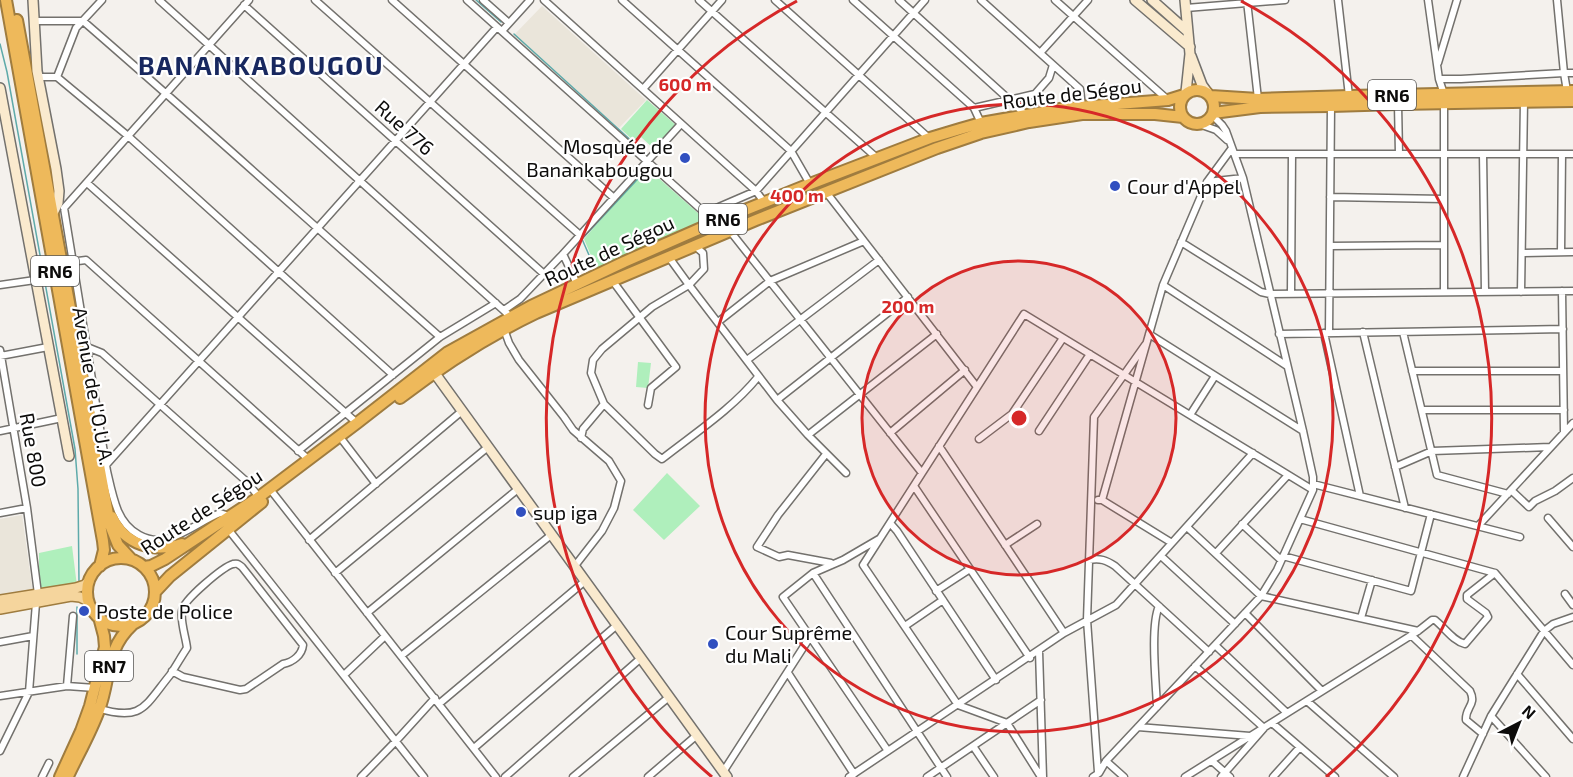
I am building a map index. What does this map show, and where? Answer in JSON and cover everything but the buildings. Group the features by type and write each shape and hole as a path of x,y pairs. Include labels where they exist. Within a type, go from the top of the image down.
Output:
{"highway":[{"name":"Avenue de l'O.U.A.","path":"6,0 103,541 104,550 100,566"},
{"name":"Avenue de l'O.U.A.","path":"13,0 67,263 104,465 106,504 114,537 121,550 131,559"},
{"name":"Route de Ségou","path":"155,592 170,576 273,493 344,441 431,369 448,352 508,313 720,220 930,138 981,123 1066,108 1168,100 1193,89 1200,89 1209,94 1258,99 1349,96 1524,101 1571,94"},
{"path":"1183,117 1179,106 1185,93"},
{"path":"1209,94 1214,101 1213,114"},
{"name":"Route de Ségou","path":"144,567 165,559 259,497 431,369 453,359 504,329 668,256 956,141 1029,122 1082,114 1155,114 1183,117 1193,124 1199,124 1204,123 1213,114 1260,107 1398,104 1444,99 1571,94"},
{"name":"RN6","path":"106,504 121,532 132,540 152,548 171,548 199,537"},
{"path":"144,567 131,559 118,558 100,566 89,580 88,600 92,610 106,622 124,626 133,624 147,615 155,592"},
{"name":"Route de Ségou","path":"144,567 154,583 155,592"},
{"name":"RN7","path":"60,777 95,707 95,688 105,647 105,636 99,617"},
{"name":"RN7","path":"67,777 95,707 113,650 118,640 133,624"}],"main road":[{"path":"0,609 76,588 85,585 89,580"},
{"path":"0,600 71,596 88,600"}],"street":[{"name":"Avenue de l'O.U.A.","path":"33,0 38,77 59,191 56,205"},
{"path":"57,77 76,28 102,0"},
{"path":"159,0 508,313 681,124"},
{"path":"315,0 580,235"},
{"path":"392,0 614,198"},
{"path":"467,0 705,213 720,220 922,473"},
{"path":"483,0 509,23"},
{"path":"104,465 464,64 499,29 509,23 530,0"},
{"path":"544,0 756,191 764,202"},
{"path":"622,0 791,151 810,184"},
{"path":"699,0 878,158"},
{"path":"643,89 722,0"},
{"path":"775,0 930,138"},
{"path":"853,0 974,108 981,123"},
{"path":"899,0 1026,115"},
{"path":"705,213 756,191 925,0"},
{"path":"981,0 1080,89 1082,107"},
{"path":"1055,0 1168,100"},
{"path":"1040,53 1088,0"},
{"path":"1135,0 1190,51 1202,85 1209,94"},
{"path":"1185,93 1190,51 1186,4 1286,0"},
{"path":"1338,0 1349,96"},
{"path":"1428,0 1437,67 1444,99 1444,292"},
{"path":"1437,67 1457,0"},
{"path":"1557,0 1564,73 1571,94"},
{"path":"1155,1 1188,32"},
{"path":"1247,1 1258,99"},
{"path":"56,205 87,183 247,3"},
{"name":"Rue 776","path":"247,3 544,274"},
{"path":"34,21 82,21 440,337"},
{"path":"974,108 1035,94 1049,78 1053,65"},
{"path":"1439,79 1573,73"},
{"path":"38,77 57,77 128,136 393,375"},
{"name":"Avenue de l'O.U.A.","path":"0,88 2,112 69,456"},
{"path":"1521,292 1524,101"},
{"path":"1398,104 1399,154"},
{"path":"1330,106 1330,246 1326,333 1360,496"},
{"path":"1097,776 1106,761 1262,596 1282,558 1313,487 1303,431 1243,178 1222,125 1213,114"},
{"path":"1199,124 1216,129 1232,148 1292,154 1573,154"},
{"path":"1102,500 1163,285 1207,182 1232,148"},
{"path":"1291,294 1292,154"},
{"path":"1483,154 1485,292"},
{"path":"1560,252 1562,154"},
{"path":"1207,182 1243,178"},
{"path":"87,183 357,423"},
{"path":"826,192 977,387"},
{"path":"1330,197 1444,199"},
{"path":"717,322 770,281 864,241"},
{"path":"1181,242 1261,292 1270,294 1573,291"},
{"path":"1330,246 1444,245"},
{"path":"694,246 703,254 704,269 689,285 639,317 593,360 591,373 604,404 662,459 717,416 758,377"},
{"path":"1522,253 1573,252"},
{"path":"563,254 577,284"},
{"path":"668,256 758,377 808,435 846,473"},
{"path":"67,263 86,260 308,459"},
{"path":"747,360 879,260"},
{"name":"Avenue de l'O.U.A.","path":"67,263 87,347 104,465 118,511 127,525 141,537 161,540 220,513 229,516"},
{"path":"0,285 35,280"},
{"path":"612,280 676,367 651,388 648,405"},
{"path":"1163,285 1287,366"},
{"path":"1562,291 1564,432"},
{"path":"777,400 908,297"},
{"path":"298,451 440,337 496,303"},
{"path":"1042,777 1007,723 958,705 863,565 1024,314 1288,475 1313,487 1360,496 1520,537"},
{"path":"504,329 509,344 519,360 573,430 609,461 621,482 614,508 602,531 574,567"},
{"path":"1280,334 1563,329"},
{"path":"1403,332 1437,475 1509,492 1529,507 1573,478"},
{"path":"1363,333 1405,508"},
{"path":"808,435 937,334"},
{"path":"1149,334 1303,431"},
{"path":"979,439 1012,414 1063,338"},
{"path":"1097,776 1087,620 1094,417 1145,345"},
{"path":"0,354 48,347"},
{"path":"87,347 102,353 246,481 259,497"},
{"name":"Rue 800","path":"0,354 4,391 27,508 37,598"},
{"path":"1039,431 1090,354"},
{"path":"431,369 725,775 810,637"},
{"path":"890,432 965,370"},
{"path":"1412,371 1563,371"},
{"path":"1190,415 1215,376"},
{"path":"581,438 583,429 604,404"},
{"path":"1422,410 1564,410"},
{"path":"309,540 462,411"},
{"path":"0,430 62,418"},
{"path":"1478,526 1573,423"},
{"path":"344,441 376,484"},
{"path":"939,446 1064,633"},
{"path":"335,573 488,447"},
{"path":"1395,467 1432,451 1550,447"},
{"path":"788,673 851,776 1030,658 1064,633 1116,605 1252,453"},
{"path":"826,454 778,514 757,547 778,557 788,555 832,564"},
{"path":"1216,553 1288,475"},
{"path":"914,486 1030,658"},
{"path":"367,613 518,489"},
{"path":"273,493 496,777"},
{"path":"1091,502 1102,500 1172,543"},
{"path":"0,513 27,508"},
{"path":"1242,524 1282,558 1411,591 1431,514"},
{"path":"1548,518 1573,547"},
{"path":"1300,519 1495,573 1573,665"},
{"path":"890,523 996,680"},
{"path":"1005,545 1037,524"},
{"path":"1187,527 1262,596 1418,631"},
{"path":"228,529 424,777"},
{"path":"401,656 551,535"},
{"path":"880,539 843,560 813,573 783,597 888,751"},
{"path":"1161,556 1235,624"},
{"path":"1089,560 1098,558 1109,562 1209,652"},
{"path":"95,707 129,714 146,704 188,648 181,612 184,604 190,596 227,567 235,564 242,567 303,645 299,656 246,689 240,690 183,677 172,671"},
{"path":"936,591 970,569"},
{"path":"813,573 947,777"},
{"path":"1185,777 1432,620 1435,620 1456,641 1465,644 1488,617 1467,599 1467,595 1495,573"},
{"path":"1361,618 1372,580"},
{"path":"362,777 437,700 585,581"},
{"path":"1564,594 1573,605"},
{"path":"0,751 29,692 37,598"},
{"path":"904,626 943,600"},
{"path":"1157,707 1155,637 1156,614 1159,606"},
{"path":"1245,613 1322,692"},
{"path":"68,686 73,616"},
{"path":"1463,777 1491,716 1544,631 1553,624 1573,617"},
{"path":"474,748 617,626"},
{"path":"1411,635 1470,691 1473,702 1466,713 1466,720 1483,734"},
{"path":"0,642 33,636"},
{"path":"344,675 385,636"},
{"path":"1215,645 1287,713"},
{"path":"1039,651 1042,777"},
{"path":"505,777 640,658"},
{"path":"1195,666 1264,728"},
{"path":"1517,674 1573,739"},
{"path":"0,696 68,686 95,688"},
{"path":"573,777 669,697"},
{"path":"927,777 1041,700"},
{"path":"1306,701 1394,777"},
{"path":"1491,716 1546,777"},
{"path":"1272,723 1330,775"},
{"path":"1138,727 1251,736"},
{"path":"1212,761 1226,776 1264,728"},
{"path":"648,777 697,735"},
{"path":"973,746 994,777"},
{"path":"1273,777 1300,747"},
{"path":"1106,761 1124,777"},
{"path":"42,777 49,763"}],"shaded area":[{"path":"542,6 646,100 619,128 513,36"},
{"path":"22,515 33,593 0,598 0,519"}],"green space":[{"path":"647,100 677,126 654,149 641,137 635,142 621,129"},
{"path":"646,167 707,221 598,272 584,239"},
{"path":"638,362 651,363 648,388 636,387"},
{"path":"667,473 700,506 664,540 633,510"},
{"path":"72,546 77,586 39,590 39,553"}],"waterway":[{"path":"476,0 501,22"},
{"path":"514,34 647,155"},
{"path":"0,44 75,449 79,582"},
{"path":"596,271 582,239 648,168"},
{"path":"77,607 77,654"}],"place":[{"name":"Mosquée de Banankabougou","path":"685,158"},
{"name":"Cour d'Appel","path":"1115,186"},
{"name":"sup iga","path":"521,512"},
{"name":"Poste de Police","path":"84,611"},
{"name":"Cour Suprême du Mali","path":"713,644"}],"district":[{"name":"BANANKABOUGOU","path":"261,64"}]}
